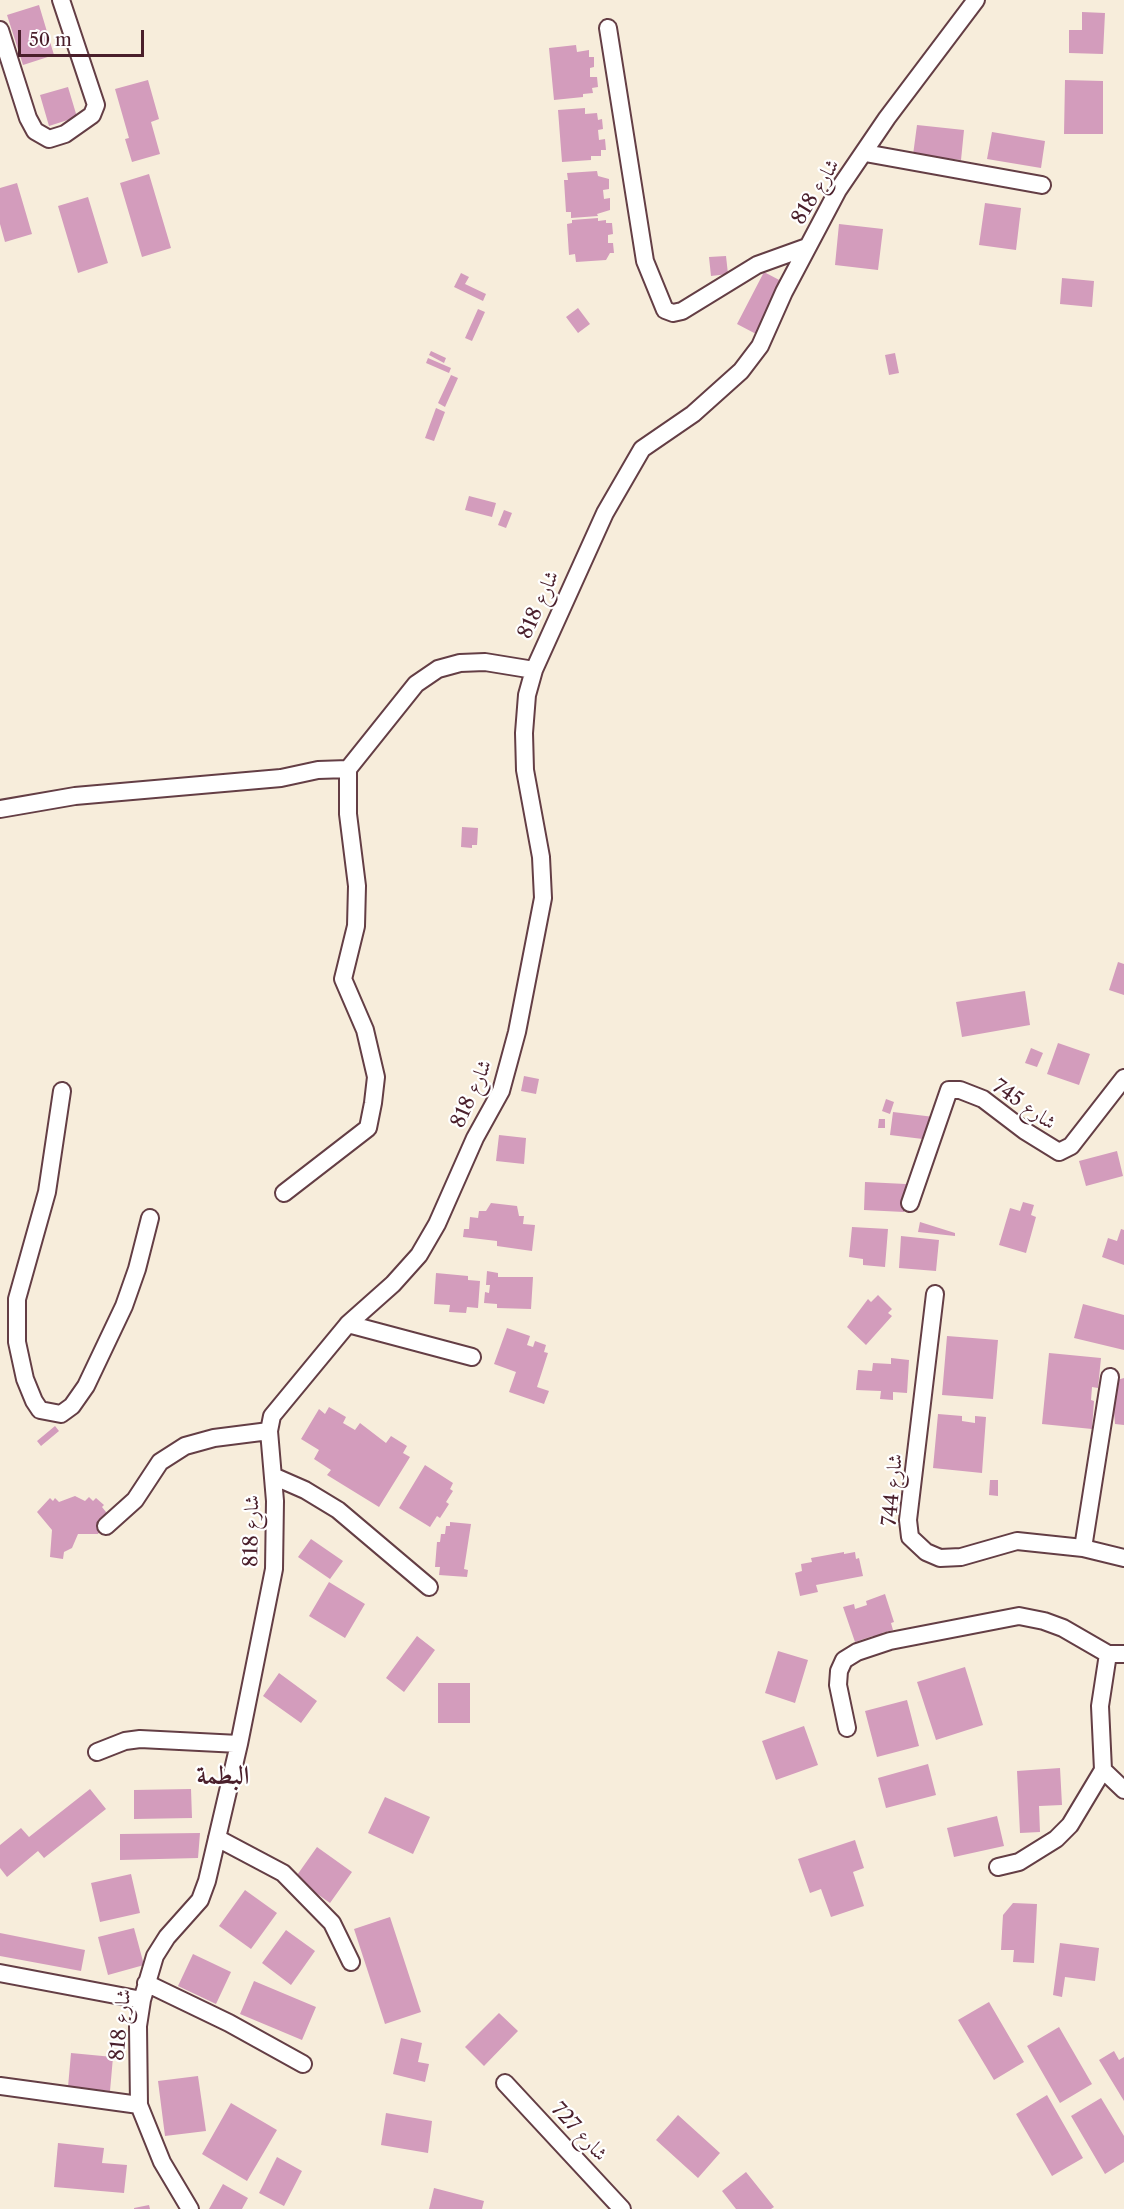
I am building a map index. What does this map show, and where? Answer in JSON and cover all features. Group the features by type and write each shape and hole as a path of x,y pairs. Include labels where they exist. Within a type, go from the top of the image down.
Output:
{"street":[{"path":"0,30 28,118 35,131 49,139 65,134 92,115 96,105 61,0"},
{"name":"شارع 818","path":"190,2209 162,2162 139,2106 137,2049 142,2000 155,1956 167,1937 200,1900 239,1744 273,1569 276,1538 269,1431 272,1416 348,1324 393,1284 419,1255 437,1224 475,1138 501,1091 509,1064 543,898 541,856 525,770 524,733 527,695 534,670 605,513 642,449 693,414 741,371 760,346 807,247 838,190 887,118 976,0"},
{"path":"608,28 645,261 665,310 673,313 682,311 758,265 807,247"},
{"path":"865,153 1042,185"},
{"path":"284,1193 369,1128 373,1103 376,1077 365,1030 343,979 356,916 357,886 348,814 348,770 416,684 438,669 460,663 485,662 534,670"},
{"path":"0,809 75,796 281,778 318,770 348,770"},
{"name":"شارع 745","path":"910,1203 949,1090 960,1090 983,1099 1025,1131 1059,1152 1071,1146 1124,1078"},
{"path":"62,1091 46,1192 17,1299 17,1342 25,1378 40,1410 61,1414 72,1406 86,1386 105,1350 137,1269 150,1218"},
{"name":"شارع 744","path":"935,1294 908,1520 910,1537 921,1549 940,1558 961,1557 1017,1541 1083,1548 1124,1558"},
{"path":"0,1300 17,1299"},
{"path":"348,1324 472,1357"},
{"path":"1083,1548 1110,1377"},
{"path":"106,1526 135,1500 160,1462 185,1446 214,1438 269,1431"},
{"path":"273,1476 305,1490 338,1510 429,1587"},
{"path":"847,1728 838,1685 839,1671 844,1660 857,1652 890,1641 1019,1616 1063,1628 1116,1654 1100,1706 1103,1770 1070,1825 1056,1839 1019,1862 998,1867"},
{"path":"97,1752 117,1743 140,1739 239,1744"},
{"path":"1103,1770 1124,1790"},
{"path":"216,1838 283,1873 332,1923 351,1962"},
{"path":"0,1973 142,2000"},
{"path":"146,1983 229,2023 303,2064"},
{"name":"شارع 727","path":"505,2083 622,2209"},
{"path":"0,2086 139,2106"}],"building":[{"path":"39,5 54,55 23,65 7,15"},
{"path":"1082,12 1105,13 1103,54 1069,53 1069,30 1082,30"},
{"path":"576,45 577,52 589,50 589,57 594,57 594,67 590,68 590,77 597,77 598,87 592,88 593,93 583,94 583,97 554,100 549,48"},
{"path":"148,80 159,119 151,122 160,154 132,162 125,139 129,138 115,89"},
{"path":"1065,80 1103,81 1103,134 1064,134"},
{"path":"68,87 77,117 49,126 40,95"},
{"path":"585,108 585,114 597,113 598,120 602,119 603,129 598,130 599,140 605,139 606,150 601,150 601,156 591,156 591,160 562,162 558,110"},
{"path":"917,125 964,130 961,160 913,155"},
{"path":"992,132 1045,141 1041,168 987,159"},
{"path":"597,171 598,176 609,179 609,189 603,190 604,199 610,198 610,210 597,214 598,216 571,218 571,212 566,212 564,180 568,180 567,173"},
{"path":"149,174 171,248 142,257 120,183"},
{"path":"17,183 32,234 5,242 0,224 0,188"},
{"path":"88,197 108,263 78,273 58,206"},
{"path":"985,203 1021,208 1016,250 979,245"},
{"path":"598,218 598,221 606,220 606,223 612,223 613,234 608,235 608,243 613,243 614,253 610,253 606,260 576,262 575,254 569,255 567,224 572,223 572,220"},
{"path":"839,224 883,229 878,270 835,265"},
{"path":"726,256 728,274 711,276 709,257"},
{"path":"764,272 785,283 758,335 737,324"},
{"path":"461,273 469,277 465,284 486,294 483,301 454,287"},
{"path":"1062,278 1094,281 1092,307 1060,304"},
{"path":"578,308 590,324 578,333 566,317"},
{"path":"478,309 485,312 472,341 465,338"},
{"path":"431,351 446,358 444,363 429,355"},
{"path":"895,353 899,373 889,375 885,355"},
{"path":"428,358 451,368 449,373 426,363"},
{"path":"451,375 458,378 445,407 438,403"},
{"path":"436,408 445,412 434,441 425,438"},
{"path":"469,496 496,503 492,517 465,510"},
{"path":"504,510 512,513 506,528 498,525"},
{"path":"462,827 478,828 477,845 472,845 472,848 461,847"},
{"path":"1118,962 1124,964 1124,995 1109,990"},
{"path":"1025,991 1030,1025 962,1037 956,1002"},
{"path":"1058,1043 1090,1054 1079,1085 1047,1074"},
{"path":"1031,1048 1043,1053 1037,1067 1025,1063"},
{"path":"524,1076 539,1079 536,1094 521,1091"},
{"path":"886,1099 894,1102 890,1114 882,1111"},
{"path":"893,1112 934,1117 931,1140 890,1135"},
{"path":"879,1119 885,1119 885,1128 878,1128"},
{"path":"499,1135 526,1138 524,1164 496,1161"},
{"path":"1117,1151 1123,1176 1086,1186 1079,1161"},
{"path":"865,1182 906,1184 904,1212 864,1210"},
{"path":"1023,1202 1034,1205 1031,1215 1036,1217 1026,1253 999,1245 1010,1208 1020,1211"},
{"path":"491,1203 517,1206 519,1216 524,1216 523,1224 535,1225 532,1251 497,1246 497,1241 463,1237 464,1229 469,1229 470,1217 478,1218 479,1211 486,1211"},
{"path":"920,1222 955,1233 955,1236 918,1232"},
{"path":"852,1227 888,1229 885,1267 863,1265 863,1259 849,1257"},
{"path":"1121,1229 1124,1230 1124,1265 1102,1257 1108,1238 1117,1241"},
{"path":"901,1236 939,1240 936,1271 899,1268"},
{"path":"487,1271 498,1273 498,1277 533,1277 531,1309 497,1308 497,1304 484,1303 485,1292 489,1293 490,1285 486,1285"},
{"path":"436,1273 468,1276 468,1280 480,1281 478,1308 467,1307 466,1313 449,1312 450,1305 434,1304"},
{"path":"878,1295 892,1309 888,1313 892,1316 866,1345 847,1327 868,1299 871,1302"},
{"path":"1083,1304 1124,1315 1124,1350 1074,1338"},
{"path":"507,1328 530,1336 527,1345 533,1347 535,1341 546,1345 544,1352 548,1353 537,1387 549,1391 544,1404 509,1392 516,1372 494,1364"},
{"path":"947,1336 998,1340 993,1399 942,1395"},
{"path":"1049,1353 1101,1358 1098,1388 1092,1387 1091,1400 1094,1401 1092,1429 1042,1424"},
{"path":"891,1358 909,1360 907,1393 893,1392 893,1400 880,1399 881,1391 856,1390 858,1370 872,1371 873,1363 891,1364"},
{"path":"1124,1378 1124,1425 1115,1424 1112,1389 1117,1380"},
{"path":"329,1407 346,1417 343,1423 355,1430 360,1423 386,1443 391,1436 407,1446 403,1453 410,1457 379,1507 327,1475 331,1470 314,1459 319,1450 301,1439 319,1409 325,1414"},
{"path":"938,1414 962,1416 962,1421 975,1423 975,1416 986,1417 982,1473 933,1468"},
{"path":"55,1426 59,1431 41,1446 37,1441"},
{"path":"425,1465 453,1483 450,1489 453,1491 446,1502 449,1504 440,1518 437,1516 430,1527 399,1508"},
{"path":"990,1480 998,1480 998,1496 989,1495"},
{"path":"75,1496 85,1501 89,1497 93,1501 96,1498 104,1505 102,1507 107,1518 98,1534 78,1534 72,1548 64,1552 63,1559 50,1557 52,1530 37,1512 50,1498 53,1501 55,1498 59,1502"},
{"path":"450,1522 471,1524 464,1569 468,1570 467,1577 439,1575 440,1567 435,1567 437,1542 440,1542 441,1534 445,1534 446,1526 450,1526"},
{"path":"311,1539 343,1561 330,1579 298,1557"},
{"path":"844,1552 844,1554 855,1552 856,1559 859,1558 863,1576 816,1585 818,1592 800,1596 795,1573 802,1571 801,1564 812,1562 811,1558"},
{"path":"329,1582 365,1604 345,1638 309,1616"},
{"path":"885,1594 894,1622 891,1623 893,1630 882,1633 884,1638 875,1641 873,1636 855,1642 843,1607 854,1604 855,1609 867,1605 866,1601"},
{"path":"417,1636 435,1650 404,1692 386,1678"},
{"path":"778,1651 808,1660 795,1703 765,1693"},
{"path":"965,1667 983,1725 936,1740 917,1682"},
{"path":"279,1673 317,1701 301,1723 263,1696"},
{"path":"438,1683 470,1683 470,1723 438,1723"},
{"path":"907,1700 919,1746 877,1757 865,1711"},
{"path":"804,1726 818,1765 776,1780 762,1741"},
{"path":"928,1764 936,1795 886,1808 878,1778"},
{"path":"1060,1768 1062,1805 1039,1806 1040,1832 1020,1833 1017,1771"},
{"path":"90,1789 106,1809 44,1858 38,1851 7,1877 0,1868 0,1845 21,1828 29,1837"},
{"path":"191,1789 192,1818 134,1819 134,1790"},
{"path":"385,1797 430,1817 413,1854 368,1833"},
{"path":"997,1816 1004,1846 954,1857 947,1828"},
{"path":"200,1833 198,1858 120,1860 120,1834"},
{"path":"855,1840 864,1868 853,1872 864,1906 831,1917 821,1889 810,1893 798,1859"},
{"path":"317,1847 352,1872 330,1903 295,1878"},
{"path":"131,1874 140,1913 100,1922 91,1883"},
{"path":"245,1890 277,1913 251,1949 219,1926"},
{"path":"1013,1903 1037,1904 1034,1963 1013,1962 1014,1950 1001,1950 1003,1915"},
{"path":"390,1917 421,2012 385,2024 354,1929"},
{"path":"134,1928 144,1965 108,1975 98,1937"},
{"path":"286,1930 315,1951 291,1985 262,1963"},
{"path":"0,1933 85,1950 81,1971 0,1956"},
{"path":"1060,1943 1099,1948 1095,1981 1065,1977 1062,1997 1053,1995"},
{"path":"193,1954 231,1972 216,2004 178,1986"},
{"path":"254,1981 316,2007 302,2040 240,2014"},
{"path":"989,2002 1024,2062 994,2080 958,2020"},
{"path":"499,2013 518,2031 484,2066 465,2047"},
{"path":"1059,2027 1092,2084 1060,2103 1027,2046"},
{"path":"401,2038 422,2043 418,2062 429,2064 425,2082 393,2074"},
{"path":"1114,2051 1119,2060 1124,2057 1124,2101 1099,2060"},
{"path":"71,2053 113,2057 110,2091 68,2087"},
{"path":"198,2076 206,2131 165,2136 158,2081"},
{"path":"1047,2095 1083,2158 1052,2176 1016,2114"},
{"path":"1101,2098 1124,2136 1124,2162 1105,2174 1071,2116"},
{"path":"231,2103 277,2130 247,2181 202,2154"},
{"path":"386,2113 432,2121 428,2153 381,2145"},
{"path":"678,2115 720,2153 698,2178 656,2140"},
{"path":"58,2143 104,2148 102,2163 127,2165 124,2193 54,2187"},
{"path":"277,2157 302,2171 284,2206 259,2193"},
{"path":"746,2172 774,2207 771,2209 736,2209 722,2191"},
{"path":"223,2184 248,2198 242,2209 209,2209"},
{"path":"434,2188 484,2201 482,2209 429,2209"},
{"path":"149,2205 150,2209 134,2209 134,2208"}],"district":[{"name":"البطمة","path":"223,1776"}]}
